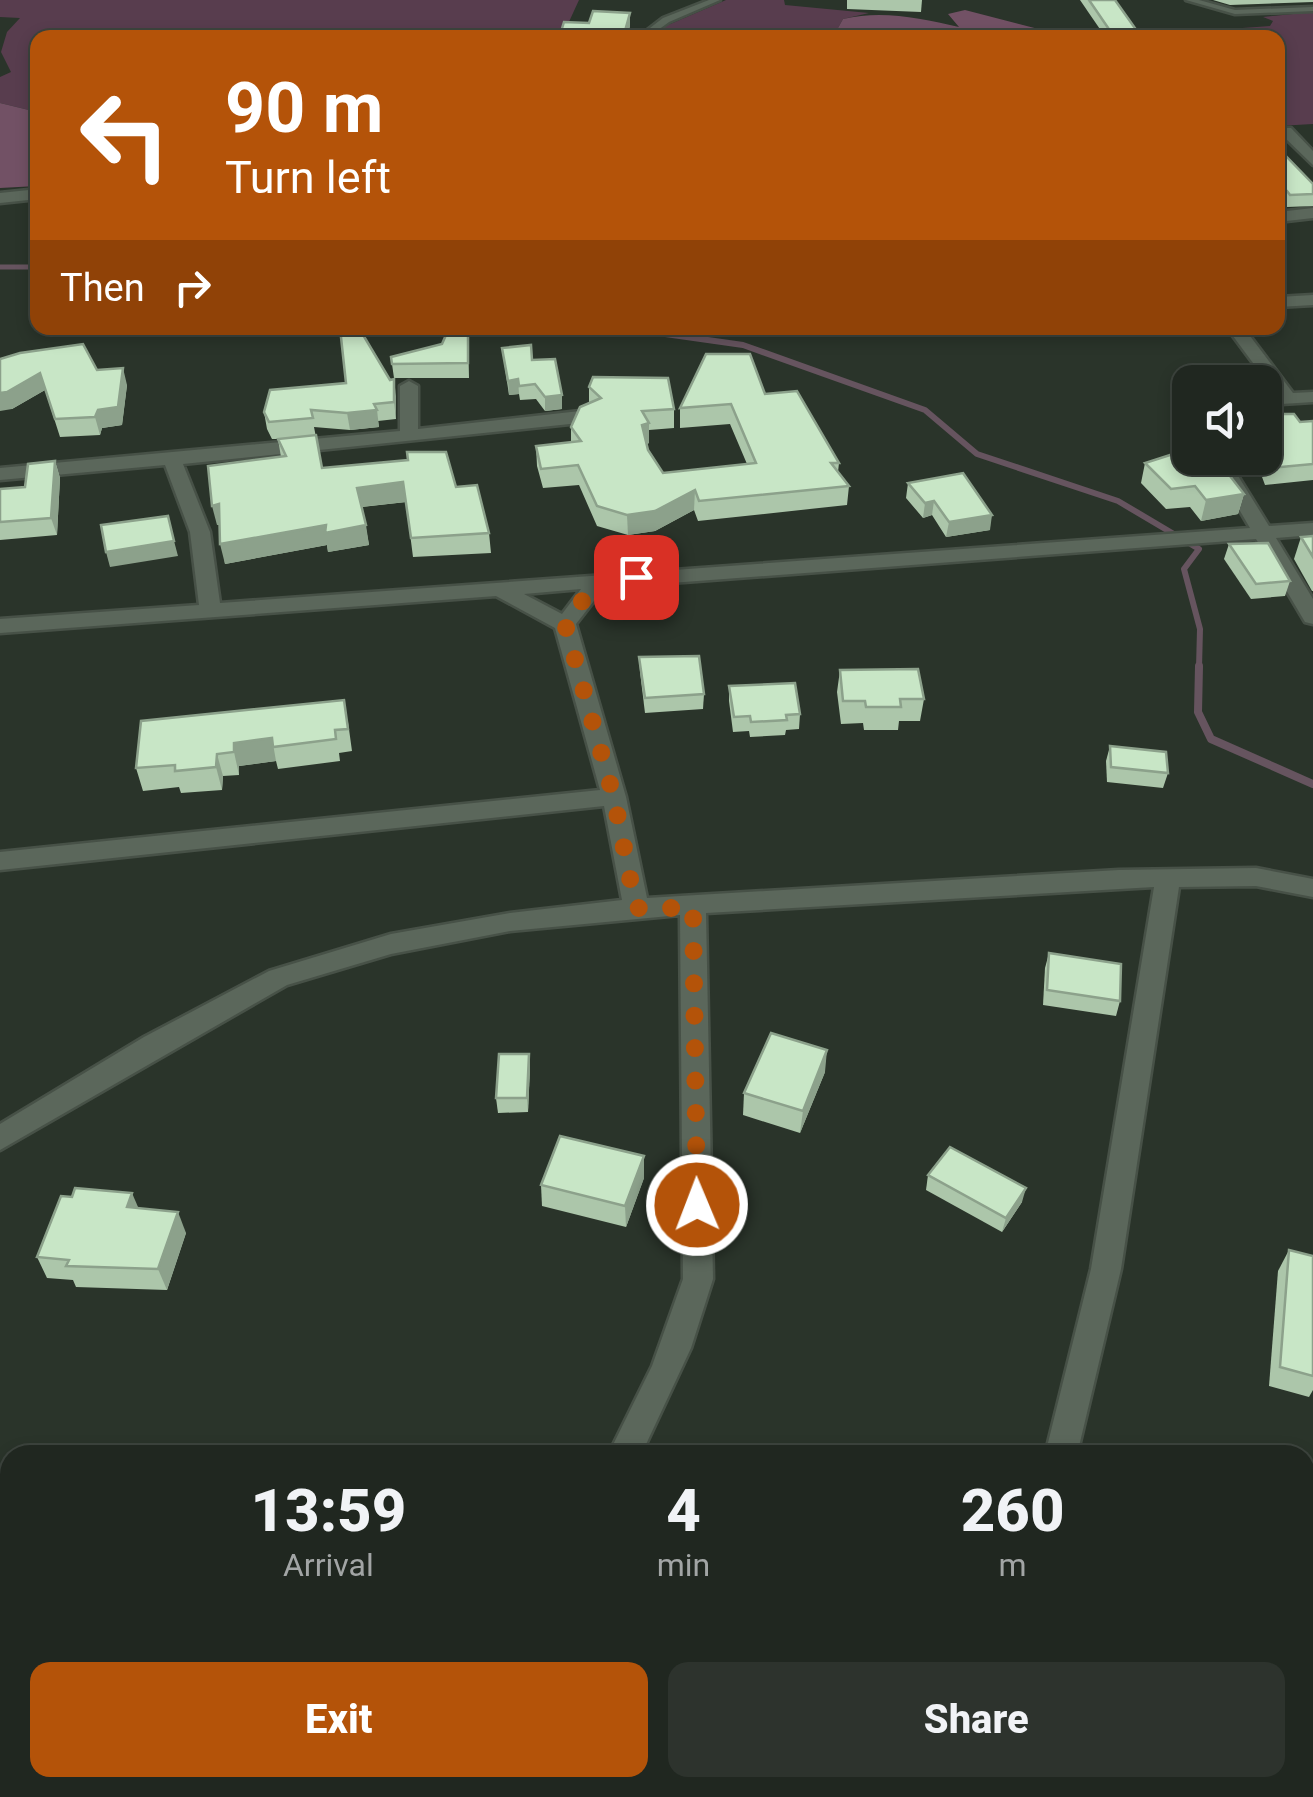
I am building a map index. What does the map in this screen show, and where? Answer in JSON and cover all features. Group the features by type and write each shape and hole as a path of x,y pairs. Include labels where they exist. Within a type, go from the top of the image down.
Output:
{"street":[{"path":"1285,131 1312,130"},
{"path":"1285,134 1313,160"},
{"path":"0,198 30,195"},
{"path":"1285,216 1313,214"},
{"path":"1285,302 1313,300"},
{"path":"1240,335 1288,398"},
{"path":"409,386 409,435"},
{"path":"1282,399 1313,397"},
{"path":"0,474 588,416"},
{"path":"172,458 200,532 210,608"},
{"path":"1228,475 1313,617"},
{"path":"0,626 1313,529"},
{"path":"565,624 598,580"},
{"path":"495,587 565,624 614,798 636,908"},
{"path":"0,862 614,798"},
{"path":"0,1138 154,1045 278,978 392,944 510,922 636,908 693,908 1168,878 1256,877 1313,888"},
{"path":"1063,1445 1106,1269 1168,878"},
{"path":"629,1445 679,1344 698,1279 693,908"}],"lane":[{"path":"653,30 666,20 716,0"},
{"path":"1190,0 1235,12 1313,9"}],"shaded area":[{"path":"0,0 579,0 565,30 30,30 30,110 0,103 0,77 11,72 1,52 7,32 20,18 0,17"},
{"path":"726,0 784,0 785,5 869,13 843,19 837,30 661,28"},
{"path":"965,10 1042,30 837,30 843,19 887,15 959,27 948,14"},
{"path":"1313,12 1313,124 1285,126 1285,30 1215,30 1270,26 1273,21 1263,17"},
{"path":"0,103 30,110 30,186 0,188"}],"building":[{"path":"1089,0 1115,0 1136,30 1110,30"},
{"path":"593,11 630,13 625,30 562,30 564,22 589,23"},
{"path":"1285,155 1313,184 1313,194 1290,195"},
{"path":"341,335 363,335 390,380 394,379 394,402 374,404 377,410 347,413 311,410 313,418 269,422 264,412 270,390 346,383"},
{"path":"446,335 468,335 468,363 392,364 391,357 442,344"},
{"path":"83,344 97,370 123,368 118,407 98,410 95,417 55,419 40,373 0,393 0,359"},
{"path":"531,345 532,360 555,359 562,395 545,397 535,384 519,386 518,379 508,381 502,348"},
{"path":"706,354 750,354 765,394 797,391 839,463 831,463 849,486 699,501 695,490 655,511 627,515 597,506 578,465 541,469 536,446 581,441 571,427 580,407 601,398 589,387 593,377 668,378 674,409 642,411 649,423 642,425 648,450 663,473 756,463 731,404 680,408"},
{"path":"1282,414 1294,414 1300,422 1313,421 1313,464 1282,467"},
{"path":"316,435 322,468 408,460 407,452 446,452 456,487 477,485 489,533 411,538 403,482 357,488 366,525 325,533 326,525 220,544 219,504 212,506 208,466 286,456 278,439"},
{"path":"1170,455 1172,475 1229,475 1244,494 1206,500 1195,486 1171,489 1145,463"},
{"path":"55,461 51,518 0,522 0,489 25,487 28,464"},
{"path":"963,473 992,515 949,522 934,501 925,503 908,483"},
{"path":"168,516 174,541 106,552 101,525"},
{"path":"1313,536 1313,557 1301,537"},
{"path":"1268,543 1290,581 1256,584 1229,544"},
{"path":"699,656 704,694 645,698 639,657"},
{"path":"918,669 924,699 900,699 901,707 866,707 865,701 843,701 840,670"},
{"path":"795,683 800,714 786,715 787,720 751,722 750,716 734,717 729,686"},
{"path":"344,700 348,729 335,730 336,739 273,747 272,738 234,743 234,752 217,754 216,767 175,771 175,765 136,768 141,721"},
{"path":"1110,746 1166,752 1168,773 1111,767"},
{"path":"1049,953 1121,964 1120,1001 1047,990"},
{"path":"771,1033 827,1050 803,1111 744,1093"},
{"path":"499,1054 529,1054 527,1098 496,1098"},
{"path":"560,1136 644,1156 625,1206 541,1185"},
{"path":"950,1147 1026,1188 1006,1218 928,1175"},
{"path":"75,1188 132,1193 127,1207 178,1212 158,1269 66,1266 69,1260 37,1257 61,1196 72,1197"},
{"path":"1289,1250 1313,1256 1313,1376 1280,1367"}],"waterway":[{"path":"0,267 30,267"},
{"path":"672,335 743,345 925,410 977,454 1118,501 1199,549 1184,569 1200,629 1199,668"},
{"path":"1199,666 1198,712 1211,739 1313,784"}],"route":[{"path":"636,577 598,580 565,624 614,798 636,908 693,908 697,1205"}]}
